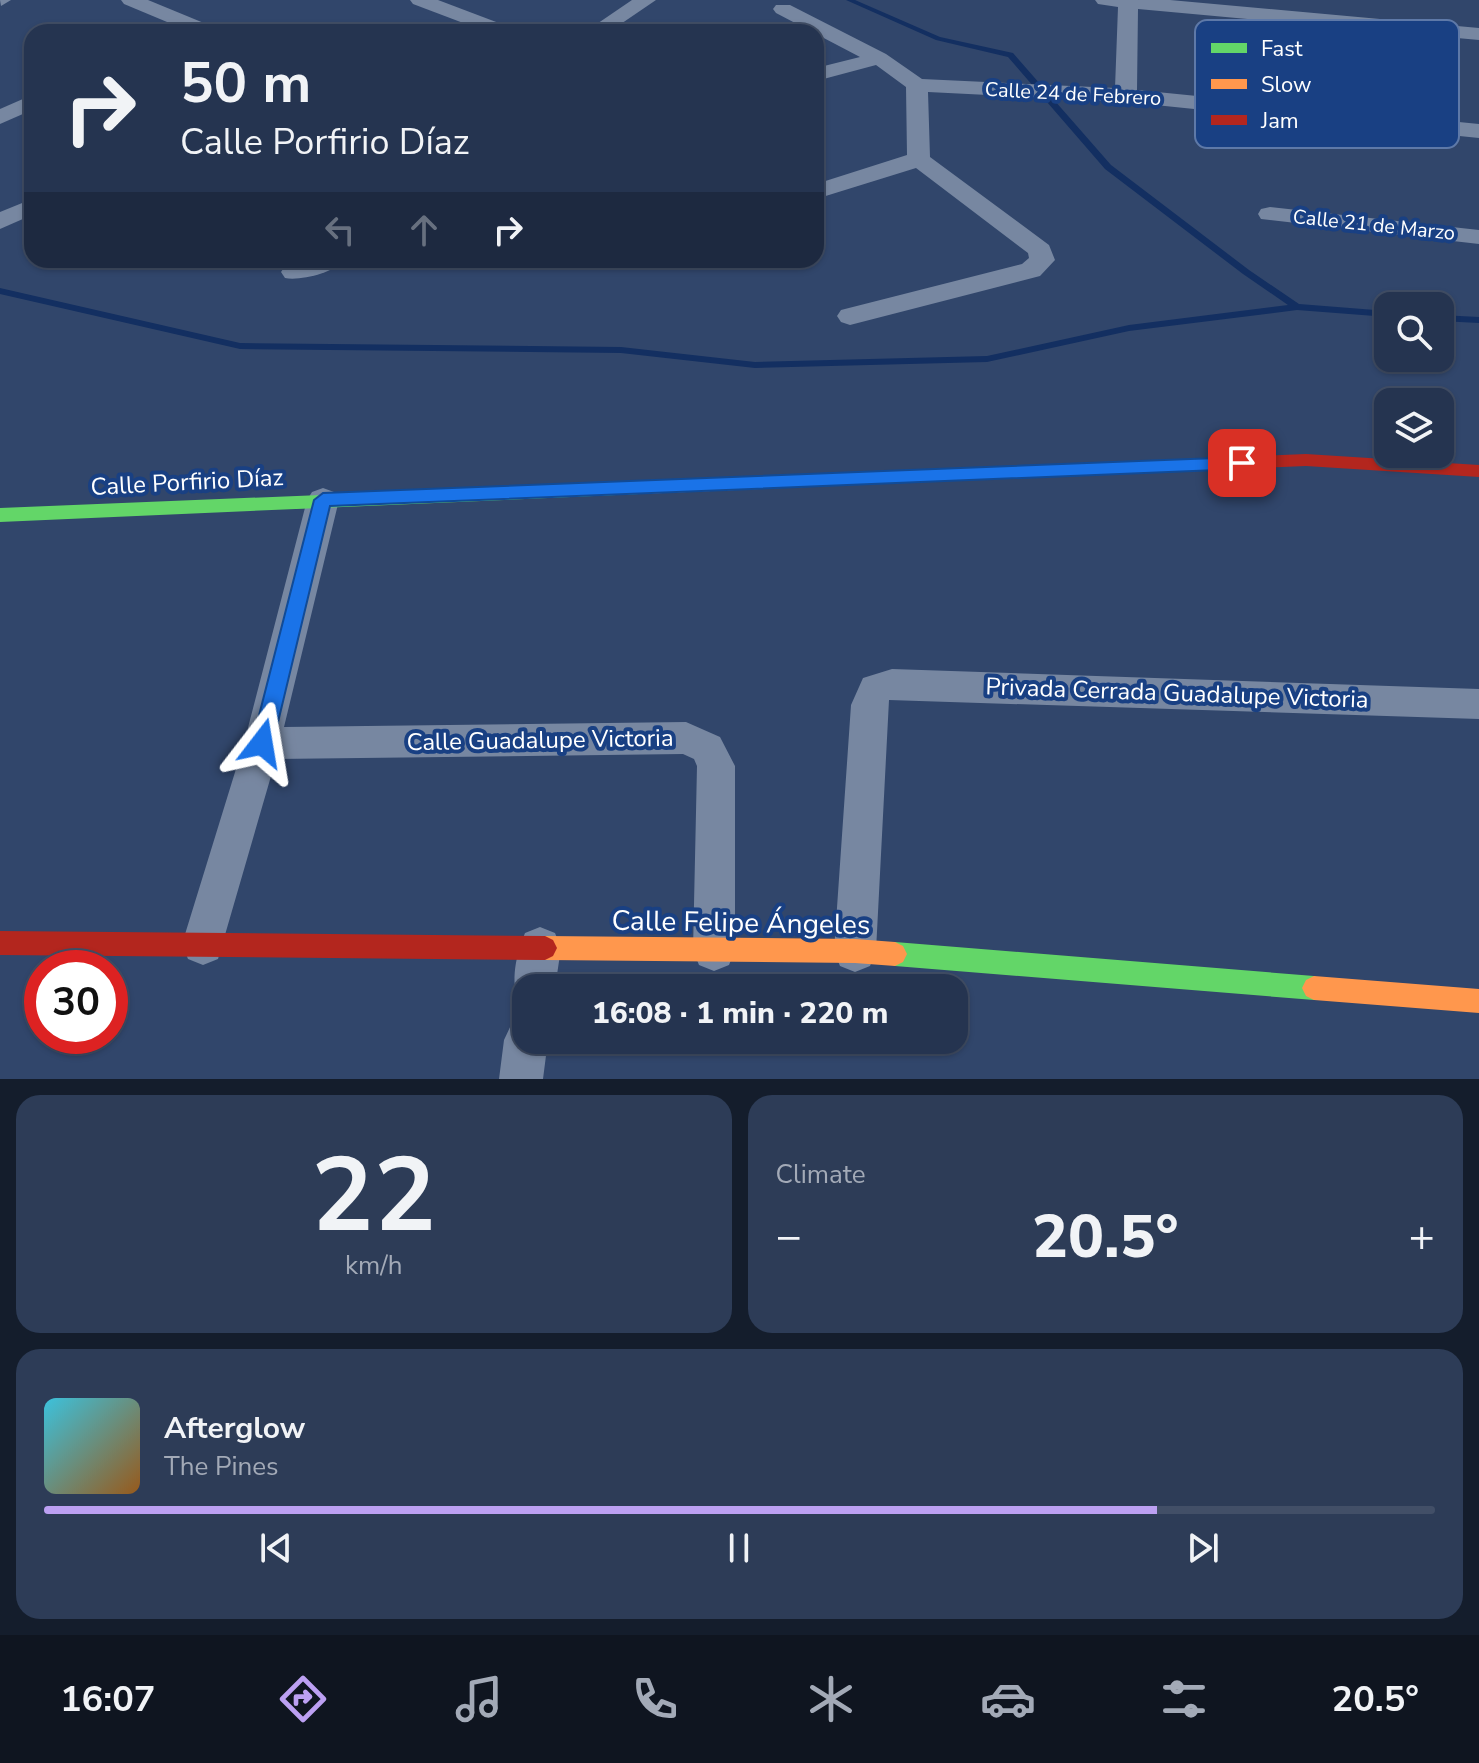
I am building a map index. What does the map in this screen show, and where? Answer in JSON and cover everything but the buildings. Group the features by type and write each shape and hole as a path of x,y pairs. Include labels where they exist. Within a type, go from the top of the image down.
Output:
{"street":[{"path":"131,0 181,24"},
{"path":"420,0 484,24"},
{"path":"608,24 646,0"},
{"path":"1105,0 1330,20"},
{"path":"1126,95 1128,1"},
{"path":"783,9 812,24"},
{"path":"824,30 879,58 917,85 919,159"},
{"path":"1459,32 1479,34"},
{"path":"824,73 879,58"},
{"name":"Calle 24 de Febrero","path":"917,85 1126,95 1195,102"},
{"path":"0,117 24,106"},
{"name":"Calle 24 de Febrero","path":"1459,129 1479,131"},
{"path":"824,189 919,159"},
{"path":"850,316 1031,270 1042,260 1040,250 919,159"},
{"path":"0,223 24,210"},
{"name":"Calle 21 de Marzo","path":"1270,214 1479,237"},
{"path":"0,223 24,225"},
{"path":"294,272 306,268"},
{"name":"Calle Porfirio Díaz","path":"0,515 1306,460 1479,471"},
{"path":"203,944 262,743 323,500"},
{"name":"Privada Cerrada Guadalupe Victoria","path":"855,951 869,705 876,689 892,684 1479,704"},
{"name":"Calle Guadalupe Victoria","path":"262,743 686,738 707,748 716,766 714,950"},
{"name":"Calle Felipe Ángeles","path":"0,943 203,944 537,968 714,950 855,951 1479,1001"},
{"path":"521,1079 524,1054"}],"waterway":[{"path":"849,0 938,39 1010,55 1108,167 1297,307"},
{"path":"0,291 240,346 621,350 755,365 987,359 1129,328 1297,307"},
{"path":"1297,307 1374,313"},
{"path":"1454,319 1479,320"}],"traffic: fast":[{"path":"0,515 639,488"},
{"path":"895,954 1314,988"}],"traffic: slow":[{"path":"639,488 1162,466"},
{"path":"545,948 895,954"},
{"path":"1314,988 1479,1001"}],"traffic: jam":[{"path":"1162,466 1306,460 1479,471"},
{"path":"0,943 545,948"}],"route":[{"path":"262,743 323,500 1242,463"}]}
